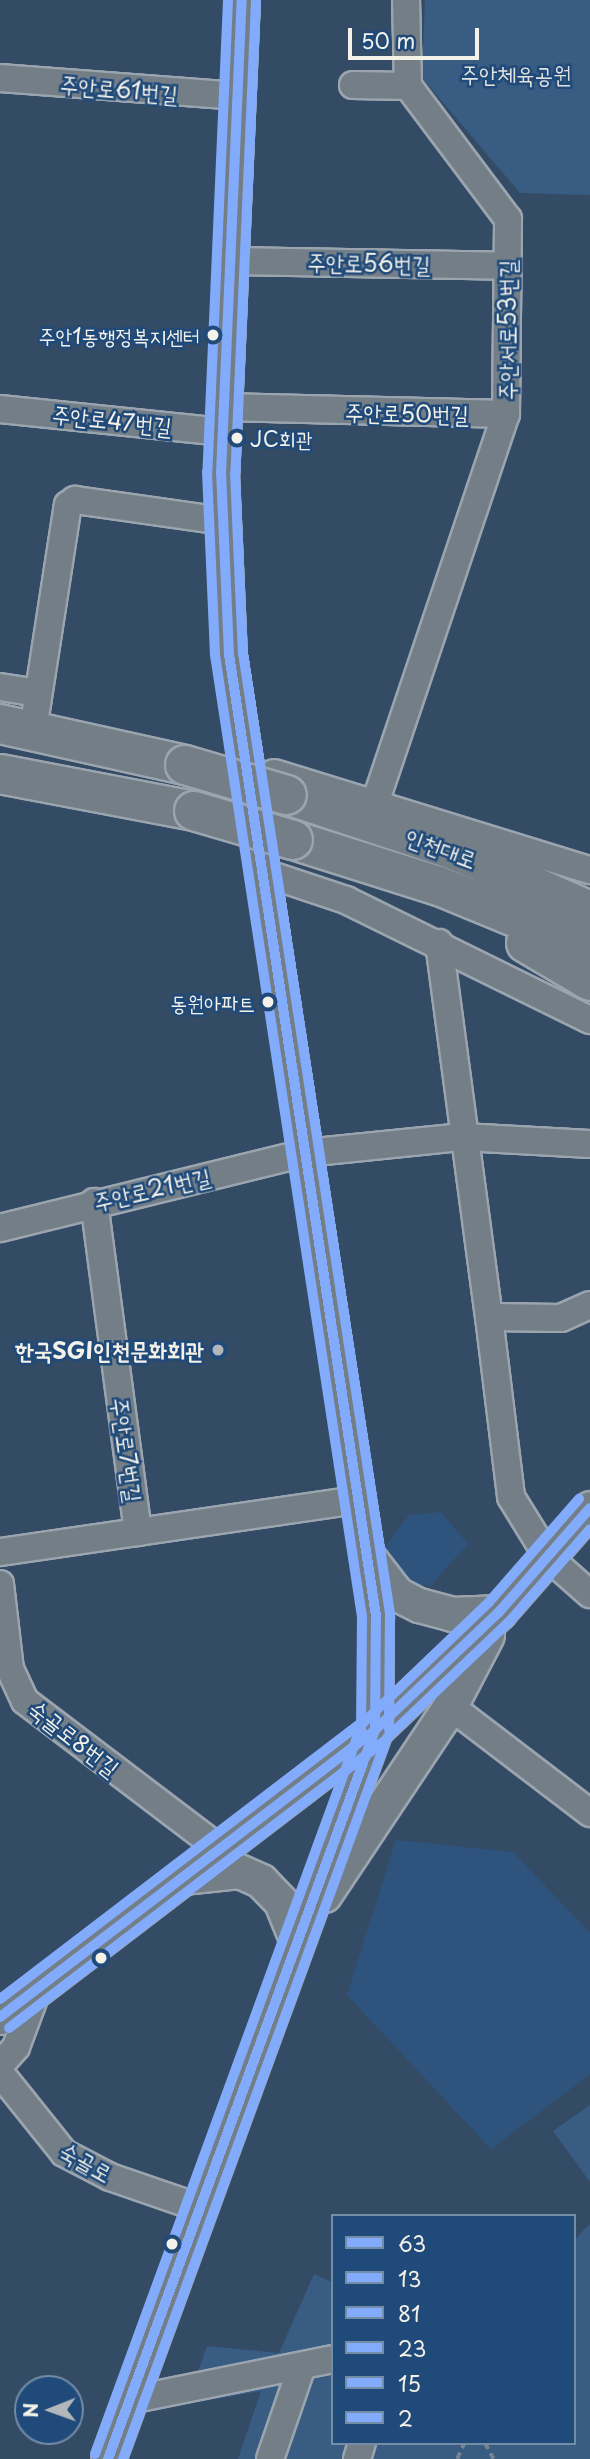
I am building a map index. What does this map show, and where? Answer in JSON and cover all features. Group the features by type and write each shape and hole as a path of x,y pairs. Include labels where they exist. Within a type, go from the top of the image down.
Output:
{"highway":[{"name":"인천대로","path":"24,716 287,795 453,850 590,911"},
{"name":"인천대로","path":"0,774 194,811 293,840 439,886 590,948"},
{"path":"453,850 590,890"},
{"path":"439,886 590,981"}],"main road":[{"path":"108,2459 203,2209 295,1937 375,1730 376,1616 229,654 222,521 224,420 242,0"},
{"path":"0,2017 375,1730 499,1612 590,1508"},
{"path":"366,1556 397,1594 419,1605 452,1614 499,1612"},
{"path":"295,1937 450,1706 499,1612"},
{"path":"183,1877 239,1871 261,1881 281,1902 295,1937"}],"street":[{"path":"353,85 408,86 407,0"},
{"name":"주안로61번길","path":"0,78 238,96"},
{"name":"주안서로53번길","path":"376,800 506,414 505,208 408,86"},
{"name":"주안로56번길","path":"231,261 507,266"},
{"name":"주안로47번길","path":"0,409 224,420"},
{"name":"주안로50번길","path":"224,420 506,414"},
{"path":"24,716 68,505 75,500 222,521"},
{"path":"0,687 24,716"},
{"path":"246,765 376,800 590,870"},
{"path":"262,872 346,900 439,943 590,1020"},
{"path":"439,943 511,1497 548,1556 590,1594"},
{"name":"주안로21번길","path":"0,1228 94,1202 306,1153 463,1137 590,1144"},
{"name":"주안로7번길","path":"94,1202 138,1532"},
{"path":"489,1317 561,1318 590,1305"},
{"name":"주안로7번길","path":"0,1552 358,1500"},
{"name":"숙골로8번길","path":"0,1584 10,1669 25,1701 220,1849"},
{"path":"450,1706 590,1813"},
{"path":"0,2065 16,2047 38,1988"},
{"name":"숙골로","path":"0,2073 64,2153 110,2177 203,2209"},
{"path":"130,2400 331,2359"},
{"path":"270,2459 302,2366"}],"shaded area":[{"path":"441,1512 468,1544 430,1586 409,1582 378,1556 409,1515"},
{"path":"396,1840 513,1852 590,1933 590,2074 491,2149 347,1995"}],"green space":[{"name":"주안체육공원","path":"425,0 590,0 590,195 520,193 422,78"},
{"path":"590,2105 590,2182 553,2131"},
{"path":"590,2224 590,2459 238,2459 261,2391 187,2404 207,2346 279,2353 314,2274 331,2282 331,2445 576,2445 576,2238"}],"transit line":[{"name":"13","path":"228,0 207,472 215,655 362,1617 361,1730"},
{"name":"63","path":"108,2459 375,1730 376,1616 229,654 221,473 242,0"},
{"name":"81","path":"256,1 235,473 243,653 390,1614 389,1730"},
{"name":"15","path":"95,2454 362,1724 489,1602 579,1499"},
{"name":"2","path":"0,2017 375,1730 499,1612 590,1508"},
{"name":"23","path":"123,2459 387,1738 509,1622 590,1529"},
{"name":"81","path":"0,1999 366,1719"},
{"name":"13","path":"9,2028 384,1741"}],"place":[{"name":"주안1동행정복지센터","path":"213,335"},
{"name":"JC회관","path":"237,438"},
{"name":"동원아파트","path":"268,1002"},
{"name":"한국SGI인천문화회관","path":"218,1350"}]}
